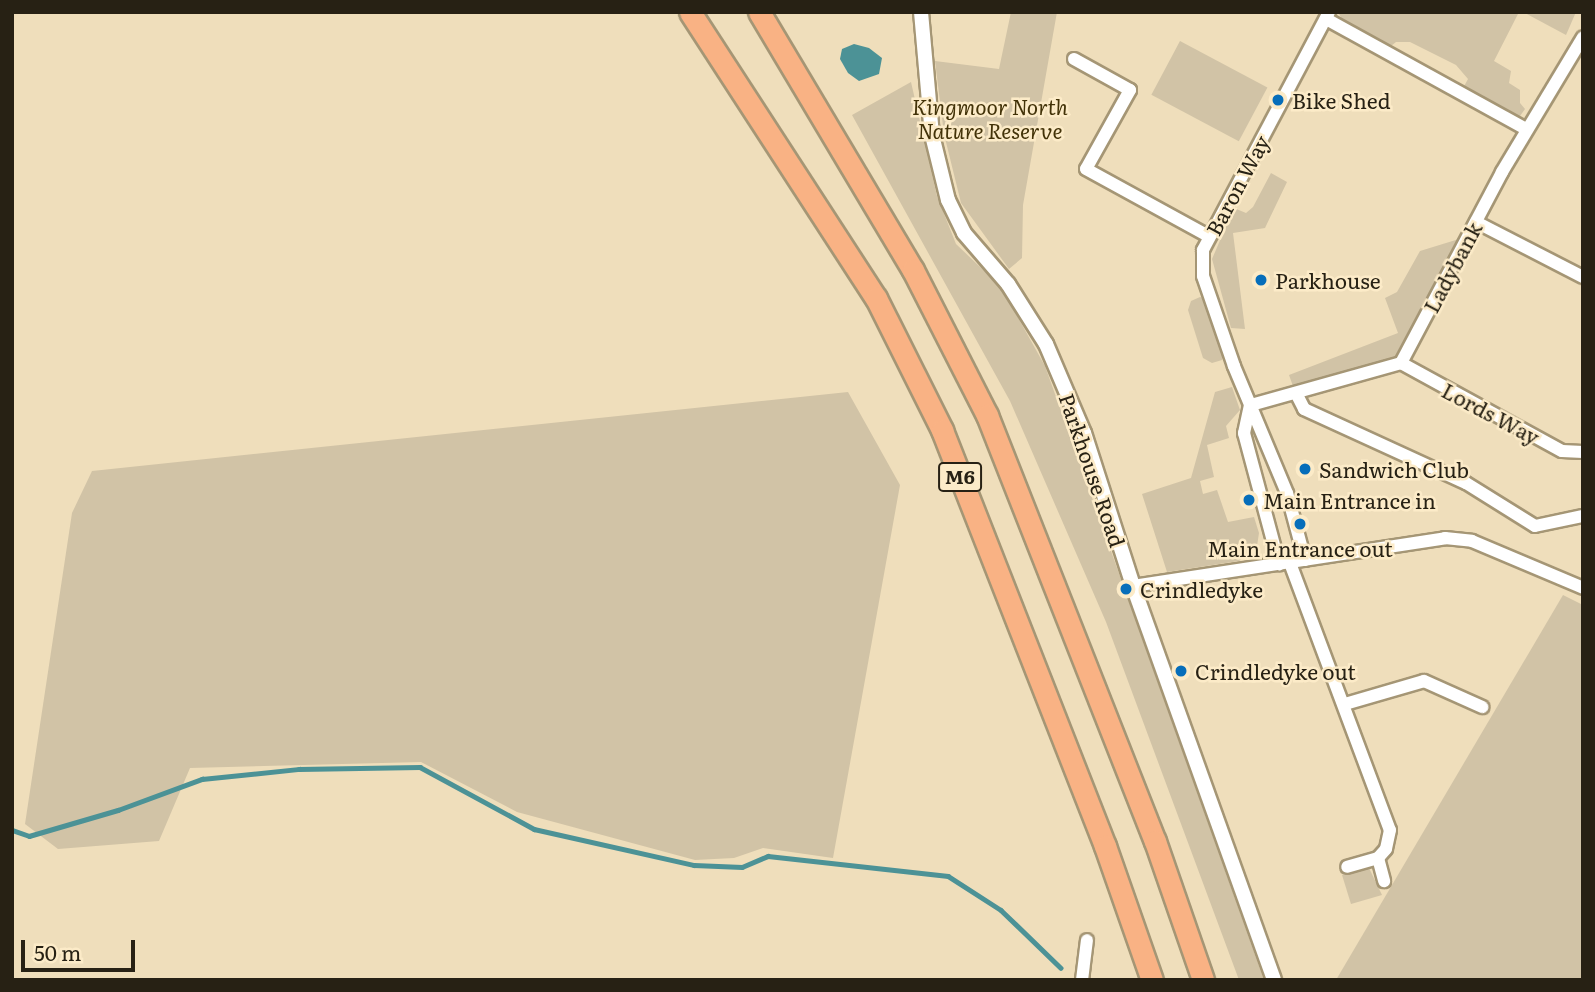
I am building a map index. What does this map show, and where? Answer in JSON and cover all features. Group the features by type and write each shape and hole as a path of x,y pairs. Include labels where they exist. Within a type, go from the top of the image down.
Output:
{"highway":[{"name":"M6","path":"690,12 876,298 942,430 1105,846 1153,980"},
{"name":"M6","path":"759,12 914,270 986,415 1155,841 1203,980"}],"street":[{"name":"Parkhouse Road","path":"921,12 932,135 948,200 964,233 1009,284 1046,344 1084,433 1133,586 1274,980"},
{"path":"1327,16 1526,130"},
{"name":"Baron Way","path":"1305,560 1287,493 1203,276 1203,250 1327,16"},
{"name":"Ladybank","path":"1401,363 1526,130 1583,37"},
{"path":"1074,59 1129,90 1086,169 1210,237"},
{"path":"1476,222 1583,277"},
{"path":"1347,867 1378,858 1386,849 1390,830 1345,704 1285,564 1244,433 1251,405 1401,363"},
{"name":"Lords Way","path":"1401,363 1562,452 1583,452"},
{"path":"1296,393 1304,409 1465,483 1535,526 1583,516"},
{"path":"1133,586 1445,538 1472,541 1583,588"},
{"path":"1345,704 1424,681 1482,707"},
{"path":"1378,858 1384,881"},
{"path":"1082,980 1087,940"}],"green space":[{"name":"Kingmoor North Nature Reserve","path":"1011,12 1057,12 1023,205 1022,258 1009,269 961,203 944,134 935,61 999,69"},
{"path":"1338,12 1519,12 1494,61 1511,71 1509,83 1520,90 1520,103 1525,109 1520,116 1511,116 1462,90 1468,79 1456,65 1410,42 1396,42 1386,50 1345,25"},
{"path":"1523,12 1576,12 1566,35"},
{"path":"1180,41 1267,87 1239,141 1151,95"},
{"path":"911,82 937,196 956,244 1001,287 1045,366 1264,980 1239,980 1106,622 1010,401 852,115"},
{"path":"1271,173 1287,182 1265,228 1233,233 1245,329 1231,328 1212,259 1234,208 1246,213 1253,207"},
{"path":"1459,239 1395,359 1294,389 1289,375 1398,333 1385,298 1397,292 1420,251"},
{"path":"1200,297 1207,300 1224,353 1222,360 1212,363 1203,358 1188,310 1191,301"},
{"path":"1232,387 1240,410 1226,426 1229,438 1207,445 1214,477 1200,481 1203,494 1217,490 1228,522 1254,517 1259,533 1257,546 1239,561 1167,572 1142,494 1191,478 1215,392"},
{"path":"848,392 900,485 833,858 763,848 734,858 695,860 517,812 421,762 190,768 159,841 58,849 25,824 72,513 92,471"},
{"path":"1563,595 1583,605 1583,980 1336,980"},
{"path":"1369,868 1382,895 1351,904 1342,875"}],"water":[{"path":"854,44 869,48 882,58 879,74 859,81 848,73 840,59 842,49"}],"waterway":[{"path":"12,830 29,836 118,810 202,779 299,769 420,767 534,829 694,865 742,867 768,856 948,876 1001,910 1061,968"}],"place":[{"name":"Bike Shed","path":"1278,100"},
{"name":"Parkhouse","path":"1261,280"},
{"name":"Sandwich Club","path":"1305,469"},
{"name":"Main Entrance in","path":"1249,500"},
{"name":"Main Entrance out","path":"1300,524"},
{"name":"Crindledyke","path":"1126,589"},
{"name":"Crindledyke out","path":"1181,671"}]}
